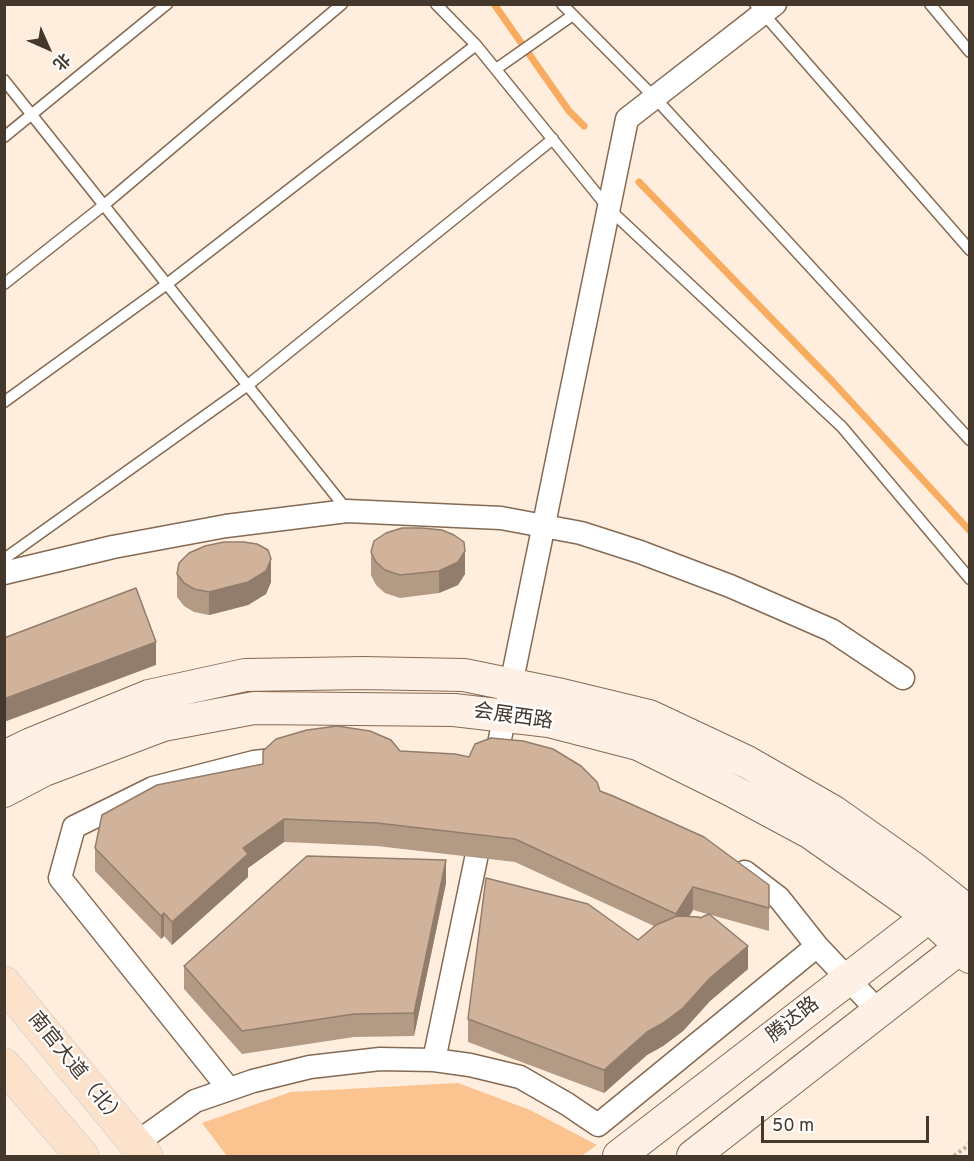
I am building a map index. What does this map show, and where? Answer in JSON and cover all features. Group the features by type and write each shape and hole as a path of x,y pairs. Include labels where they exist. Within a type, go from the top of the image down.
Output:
{"main road":[{"name":"会展西路","path":"4,757 149,696 245,675 363,673 464,675 511,684 650,716 747,762 834,812 913,868 955,903 966,948"},
{"name":"会展西路","path":"4,791 44,770 163,725 254,708 454,710 549,721 638,744 811,833 955,903"},
{"name":"腾达路","path":"619,1156 848,979 955,903"},
{"path":"693,1156 878,1011 966,948"},
{"name":"南官大道（北）","path":"4,983 140,1150"},
{"path":"4,1065 82,1156"}],"street":[{"path":"490,787 627,119 764,8"},
{"path":"4,573 113,547 226,526 347,510 501,518 581,533 630,548 730,586 831,630 903,678"},
{"path":"229,1089 60,878 74,827 153,788 254,762 312,756"},
{"path":"434,1060 486,810"},
{"path":"727,857 779,898 817,946 878,1011"},
{"path":"140,1150 195,1101 253,1081 310,1067 380,1059 434,1060 470,1065 519,1077 567,1104 598,1125 817,946"}],"lane":[{"path":"4,137 167,4"},
{"path":"4,284 104,206 342,4"},
{"path":"436,4 476,45 609,209 842,428 969,579"},
{"path":"562,4 655,98 969,440"},
{"path":"930,4 969,52"},
{"path":"764,8 969,250"},
{"path":"496,69 573,15"},
{"path":"4,402 167,284 476,45"},
{"path":"4,81 347,510"},
{"path":"4,559 248,386 553,139"}],"path":[{"path":"954,1156 969,1144"}],"shaded area":[{"path":"458,1083 530,1110 597,1145 581,1156 227,1156 202,1123 291,1092"}],"building":[{"path":"402,528 442,530 464,542 465,551 458,562 439,571 400,575 385,570 376,562 371,552 374,541 386,533"},
{"path":"224,542 257,544 268,550 271,559 266,571 248,582 209,592 194,589 184,583 177,574 179,563 189,553 205,546"},
{"path":"136,588 156,642 4,699 4,638"},
{"path":"337,726 370,731 391,740 400,751 469,757 475,744 491,738 523,741 553,749 581,766 597,782 600,791 704,837 769,885 769,908 693,887 676,914 515,839 377,823 284,819 243,848 248,854 172,922 164,913 161,916 95,848 102,815 157,785 263,764 263,751 276,739 307,730"},
{"path":"307,856 446,860 414,1013 354,1014 242,1031 184,966"},
{"path":"486,878 588,904 638,940 656,925 677,916 700,918 709,914 748,946 710,978 683,1008 647,1032 604,1070 468,1019"}],"waterway":[{"path":"494,4 569,111 584,126"},
{"path":"639,182 833,382 970,531"}]}
